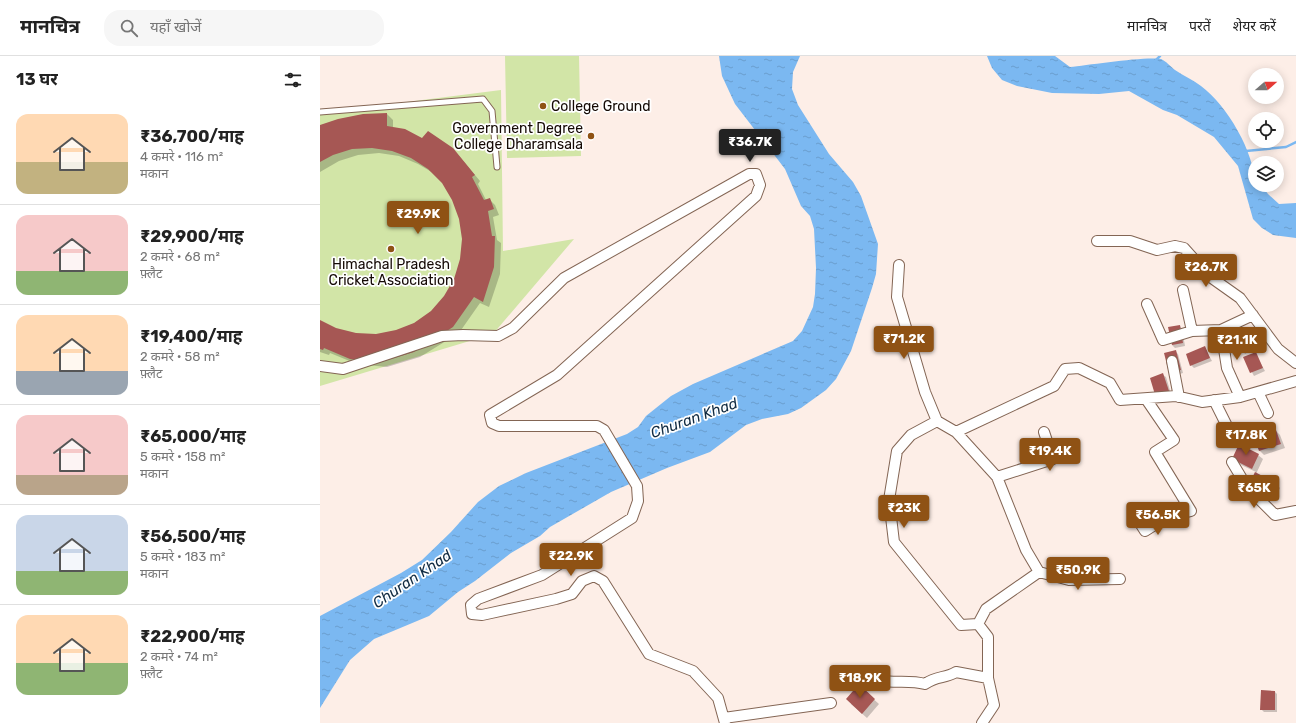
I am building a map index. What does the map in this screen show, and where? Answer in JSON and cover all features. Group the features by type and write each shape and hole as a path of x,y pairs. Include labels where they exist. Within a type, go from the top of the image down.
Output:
{"street":[{"path":"320,366 343,369 442,336 498,336 513,328 564,278 749,174 756,174 760,185 756,196 557,375 490,415 492,423 499,426 597,426 604,430 637,486 638,500 632,518 542,575 478,599 471,605 472,614 482,615 556,600 572,594 582,581 594,576 603,581 649,654 693,671 718,698 724,721 831,703"},
{"path":"1097,241 1130,241 1157,250 1175,246 1184,248 1208,276 1240,298 1278,349 1296,363"},
{"path":"899,265 897,297 925,392 937,421 956,432 997,477 1026,550 1039,572 1069,580 1120,579"},
{"path":"1183,290 1192,331"},
{"path":"1147,304 1163,340 1192,331 1221,330 1253,315"},
{"path":"1221,330 1227,368 1240,397"},
{"path":"1172,361 1179,397"},
{"path":"956,432 1054,386 1065,369 1079,368 1110,384 1120,400 1179,397 1202,402 1240,397 1296,381"},
{"path":"1258,392 1268,413"},
{"path":"1138,520 1145,531 1167,517 1191,511 1155,452 1174,440 1146,399"},
{"path":"1214,400 1229,430"},
{"path":"937,421 912,435 897,451 889,500 894,542 961,625 978,624"},
{"path":"997,477 1053,459 1044,432"},
{"path":"1232,462 1247,487 1275,516 1296,511"},
{"path":"978,624 986,609 1039,572"},
{"path":"978,624 988,636 988,678 994,705 982,723"},
{"path":"882,681 900,684 912,681 925,684 933,678 949,676 956,672 988,678"}],"lane":[{"path":"320,112 483,99 492,111 497,167"}],"green space":[{"name":"College Ground","path":"505,56 579,56 581,156 507,158"},
{"path":"501,90 503,251 574,239 493,334 320,386 320,113"}],"water":[{"name":"Churan Khad","path":"719,56 800,56 793,72 792,89 798,105 829,154 853,182 861,196 878,244 876,274 851,351 836,379 826,390 801,408 788,414 762,419 746,425 710,452 667,468 611,492 550,527 540,536 511,553 475,581 458,592 429,616 374,639 350,660 320,708 320,616 401,573 422,560 451,532 478,502 499,486 526,473 627,434 638,427 646,416 671,396 693,384 793,341 802,331 813,307 815,294 816,268 814,229 810,216 801,206 785,169 735,104 722,76"},
{"path":"987,56 1055,56 1070,67 1154,58 1163,60 1175,70 1211,94 1230,117 1245,145 1249,156 1248,192 1266,192 1279,204 1296,203 1296,238 1273,235 1262,228 1253,219 1238,166 1214,137 1177,115 1163,110 1129,91 1099,94 1052,93 1017,86 1002,80 992,68"}],"building":[{"path":"387,113 387,126 405,129 422,138 428,131 453,148 475,175 472,177 484,200 490,198 494,209 488,211 492,236 495,236 494,267 483,302 474,297 453,327 414,352 381,362 350,359 324,348 323,350 320,349 320,320 336,328 356,333 376,334 396,330 414,323 431,311 444,296 454,279 460,259 462,239 459,219 452,200 442,183 428,169 411,158 392,151 372,148 352,149 333,155 320,162 320,125 338,119 363,114"},
{"path":"1180,325 1183,343 1172,345 1168,327"},
{"path":"1245,329 1253,345 1241,352 1232,336"},
{"path":"1205,346 1210,358 1190,366 1186,354"},
{"path":"1176,350 1181,370 1169,373 1164,353"},
{"path":"1256,352 1263,368 1250,373 1243,357"},
{"path":"1163,373 1170,394 1156,398 1150,378"},
{"path":"1276,430 1281,444 1259,451 1254,437"},
{"path":"1239,444 1259,454 1252,469 1232,459"},
{"path":"1255,472 1276,483 1269,497 1248,486"},
{"path":"859,684 875,699 862,714 846,699"},
{"path":"1261,690 1275,691 1275,710 1260,710"}],"waterway":[{"path":"1155,61 1160,56"},
{"path":"1246,151 1286,147 1296,142"}],"place":[{"name":"College Ground","path":"543,106"},
{"name":"Government Degree College Dharamsala","path":"591,136"},
{"name":"Himachal Pradesh Cricket Association","path":"391,249"}]}
